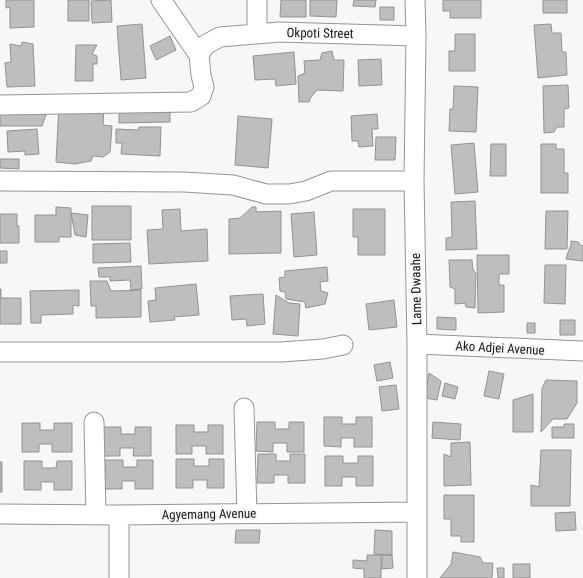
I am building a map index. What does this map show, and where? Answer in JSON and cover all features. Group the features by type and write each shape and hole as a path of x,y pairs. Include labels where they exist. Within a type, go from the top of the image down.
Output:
{"street":[{"path":"0,105 191,102 201,96 204,87 201,75 200,55 161,0"},
{"path":"257,0 257,34"},
{"name":"Lame Dwaahe","path":"415,0 414,181 417,344 417,578"},
{"name":"Okpoti Street","path":"200,55 205,45 220,37 280,32 416,36"},
{"path":"0,181 184,182 233,185 266,194 289,194 306,191 331,181 414,181"},
{"name":"Ako Adjei Avenue","path":"417,344 583,351"},
{"path":"0,352 281,352 323,349 343,345"},
{"path":"244,408 246,514"},
{"path":"94,422 96,515"},
{"name":"Agyemang Avenue","path":"0,514 119,516 417,512"},
{"path":"119,516 119,578"}],"building":[{"path":"6,0 34,0 34,27 10,28 10,7 6,8"},
{"path":"68,0 89,0 89,21 68,21"},
{"path":"111,0 112,22 92,23 91,1"},
{"path":"281,0 306,0 306,17 280,17"},
{"path":"310,0 337,0 336,17 310,16"},
{"path":"354,0 376,0 375,7 353,6"},
{"path":"443,0 481,0 481,18 450,18 450,11 443,11"},
{"path":"543,0 567,0 567,13 543,13"},
{"path":"380,7 394,7 394,20 380,20"},
{"path":"142,24 146,78 121,80 117,26"},
{"path":"551,24 552,33 561,33 562,52 566,52 567,75 538,78 534,25"},
{"path":"455,34 475,34 475,71 449,71 449,51 455,51"},
{"path":"170,36 176,50 156,60 150,46"},
{"path":"22,42 33,44 35,86 7,87 5,63 11,62 10,44 21,46"},
{"path":"76,45 97,45 92,54 97,56 97,64 93,64 93,81 75,81"},
{"path":"332,51 334,60 344,60 343,91 317,90 309,102 299,102 298,76 305,73 304,61 320,60 322,53"},
{"path":"294,52 296,84 276,86 275,79 255,80 253,56"},
{"path":"381,59 382,85 359,86 358,60"},
{"path":"568,85 569,108 564,109 564,127 557,127 554,132 544,133 543,86"},
{"path":"454,86 478,87 476,132 449,131 450,109 453,109"},
{"path":"59,105 104,108 103,125 112,126 110,152 103,157 93,156 91,161 75,164 56,162"},
{"path":"0,109 48,109 42,126 0,126"},
{"path":"170,110 170,122 119,123 119,111"},
{"path":"377,114 378,129 372,129 373,146 359,147 358,141 352,141 351,116"},
{"path":"238,116 272,119 268,168 235,165"},
{"path":"139,127 161,127 160,156 121,154 122,143 116,143 116,129 138,130"},
{"path":"37,129 39,154 25,155 25,151 8,152 7,131"},
{"path":"376,137 396,137 395,160 375,160"},
{"path":"474,143 478,192 455,194 451,145"},
{"path":"491,144 506,144 506,176 490,176"},
{"path":"541,144 556,144 556,149 564,149 564,173 568,173 568,193 541,193"},
{"path":"0,159 19,159 19,169 0,168"},
{"path":"475,201 477,249 446,250 446,238 452,237 451,202"},
{"path":"92,206 131,206 131,240 92,240"},
{"path":"56,207 71,208 71,237 59,237 59,242 35,242 35,215 56,215"},
{"path":"252,207 256,207 256,212 281,211 281,253 229,254 229,219 240,218"},
{"path":"180,209 181,231 207,229 208,261 149,264 147,230 163,229 162,210"},
{"path":"353,209 385,209 385,255 358,255 358,237 353,237"},
{"path":"546,211 568,211 567,249 545,249"},
{"path":"314,212 317,255 294,257 291,214"},
{"path":"71,213 88,215 86,237 75,235"},
{"path":"0,214 17,214 19,243 0,243"},
{"path":"571,241 578,242 583,246 583,261 566,259"},
{"path":"130,243 131,262 93,263 93,244"},
{"path":"0,251 7,251 7,263 0,263"},
{"path":"477,255 509,255 509,274 499,274 499,285 504,285 504,312 478,313"},
{"path":"449,260 472,260 473,270 476,273 475,308 466,307 465,303 455,304 455,289 450,287"},
{"path":"545,265 566,265 565,304 544,303"},
{"path":"141,266 142,289 131,290 130,280 110,281 110,277 99,277 98,268"},
{"path":"327,267 328,281 320,282 321,291 328,293 325,304 306,308 305,302 286,299 285,292 280,291 279,278 285,277 285,271"},
{"path":"90,281 107,281 111,291 141,290 141,317 96,318 96,306 91,306"},
{"path":"196,284 199,315 174,317 175,320 150,322 148,301 156,300 155,288"},
{"path":"0,289 1,298 21,298 21,324 0,324"},
{"path":"79,290 79,306 73,305 73,314 41,315 41,323 31,323 30,291"},
{"path":"263,294 265,324 247,326 246,319 232,320 230,296"},
{"path":"276,295 289,303 300,304 298,336 273,334"},
{"path":"394,300 397,327 369,330 366,304"},
{"path":"437,317 456,318 456,330 437,329"},
{"path":"560,320 575,320 575,335 560,335"},
{"path":"527,323 535,323 535,333 527,333"},
{"path":"390,362 393,378 377,381 374,365"},
{"path":"489,371 504,374 499,399 484,396"},
{"path":"429,373 441,381 437,400 425,398"},
{"path":"546,380 577,381 577,403 567,419 553,419 541,432 542,388"},
{"path":"445,383 458,387 455,399 442,396"},
{"path":"396,385 399,409 382,411 379,387"},
{"path":"533,394 533,432 513,432 513,400"},
{"path":"324,417 342,417 342,424 356,424 356,417 372,417 372,447 354,447 354,438 341,438 341,447 324,446"},
{"path":"257,422 275,422 275,429 289,429 289,422 304,422 304,452 287,452 287,443 273,443 273,452 256,451"},
{"path":"433,422 461,424 460,440 432,438"},
{"path":"22,423 40,423 40,430 54,430 54,423 72,423 72,452 52,452 52,444 39,444 39,452 22,452"},
{"path":"564,424 574,424 574,438 552,438 552,427 564,427"},
{"path":"176,425 194,425 194,432 208,432 208,425 223,425 223,454 206,454 206,446 192,446 192,454 176,454"},
{"path":"103,427 121,427 121,434 135,434 135,427 151,427 151,456 133,456 134,448 120,448 120,456 103,456"},
{"path":"470,442 471,485 444,486 444,454 451,457 451,443"},
{"path":"541,450 571,450 570,506 531,506 531,485 539,487"},
{"path":"258,454 276,454 276,461 290,461 290,454 305,454 305,483 288,483 288,475 274,475 274,483 257,483"},
{"path":"325,456 343,456 343,463 358,463 358,456 373,456 373,486 356,486 356,477 342,477 342,486 325,486"},
{"path":"176,459 194,459 194,466 209,466 209,459 224,459 224,488 207,488 207,480 193,480 193,488 176,488"},
{"path":"105,460 123,460 123,467 137,467 137,460 153,460 153,489 135,489 135,481 122,481 122,489 105,489"},
{"path":"24,461 42,461 42,468 56,468 57,461 72,461 72,490 54,490 54,482 41,482 41,490 24,490"},
{"path":"0,462 2,462 2,492 0,492"},
{"path":"444,495 474,495 474,542 461,542 461,536 451,536 451,519 444,519"},
{"path":"575,512 576,530 556,531 555,513"},
{"path":"236,530 260,530 259,543 235,543"},
{"path":"375,530 392,531 392,555 374,554"},
{"path":"453,552 480,557 483,563 493,563 492,578 440,578 451,564"},
{"path":"367,555 381,555 381,578 364,578 364,569 353,568 353,560 367,561"},
{"path":"382,555 392,555 393,568 382,569"},
{"path":"513,564 530,564 530,578 513,578"},
{"path":"497,568 504,568 504,578 498,578"}]}
